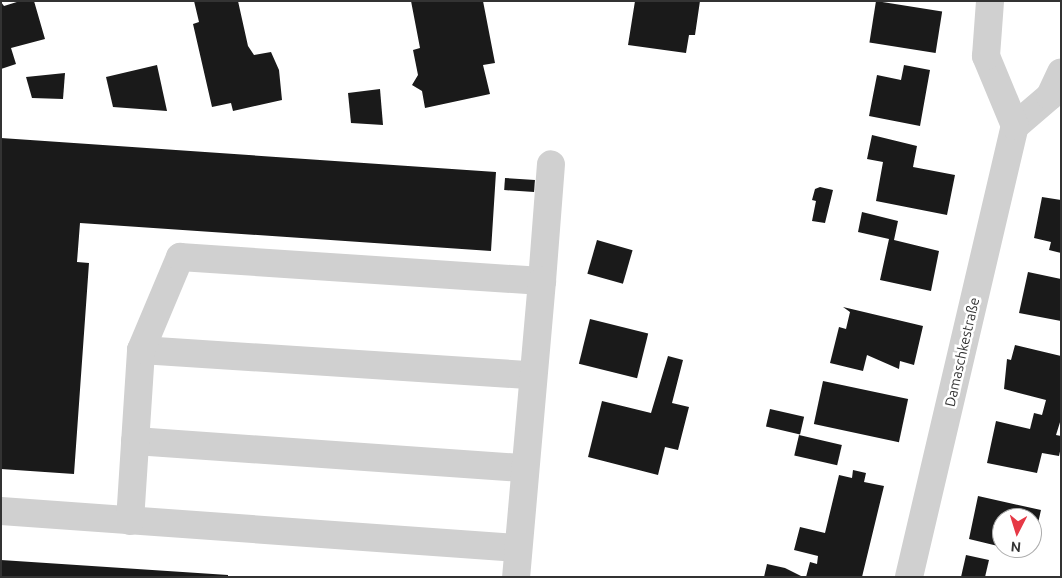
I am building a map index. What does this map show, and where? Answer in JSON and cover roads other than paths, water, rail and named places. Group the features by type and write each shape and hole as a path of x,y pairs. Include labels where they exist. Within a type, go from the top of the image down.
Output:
{"street":[{"path":"990,1 986,56 1015,126 1050,96 1061,72"},
{"name":"Damaschkestraße","path":"909,577 1015,126"},
{"path":"516,577 516,548 531,375 542,281 551,164"},
{"path":"130,521 141,350 180,257 542,281"},
{"path":"141,350 531,375"},
{"path":"135,442 524,468"},
{"path":"1,511 516,548"}]}
